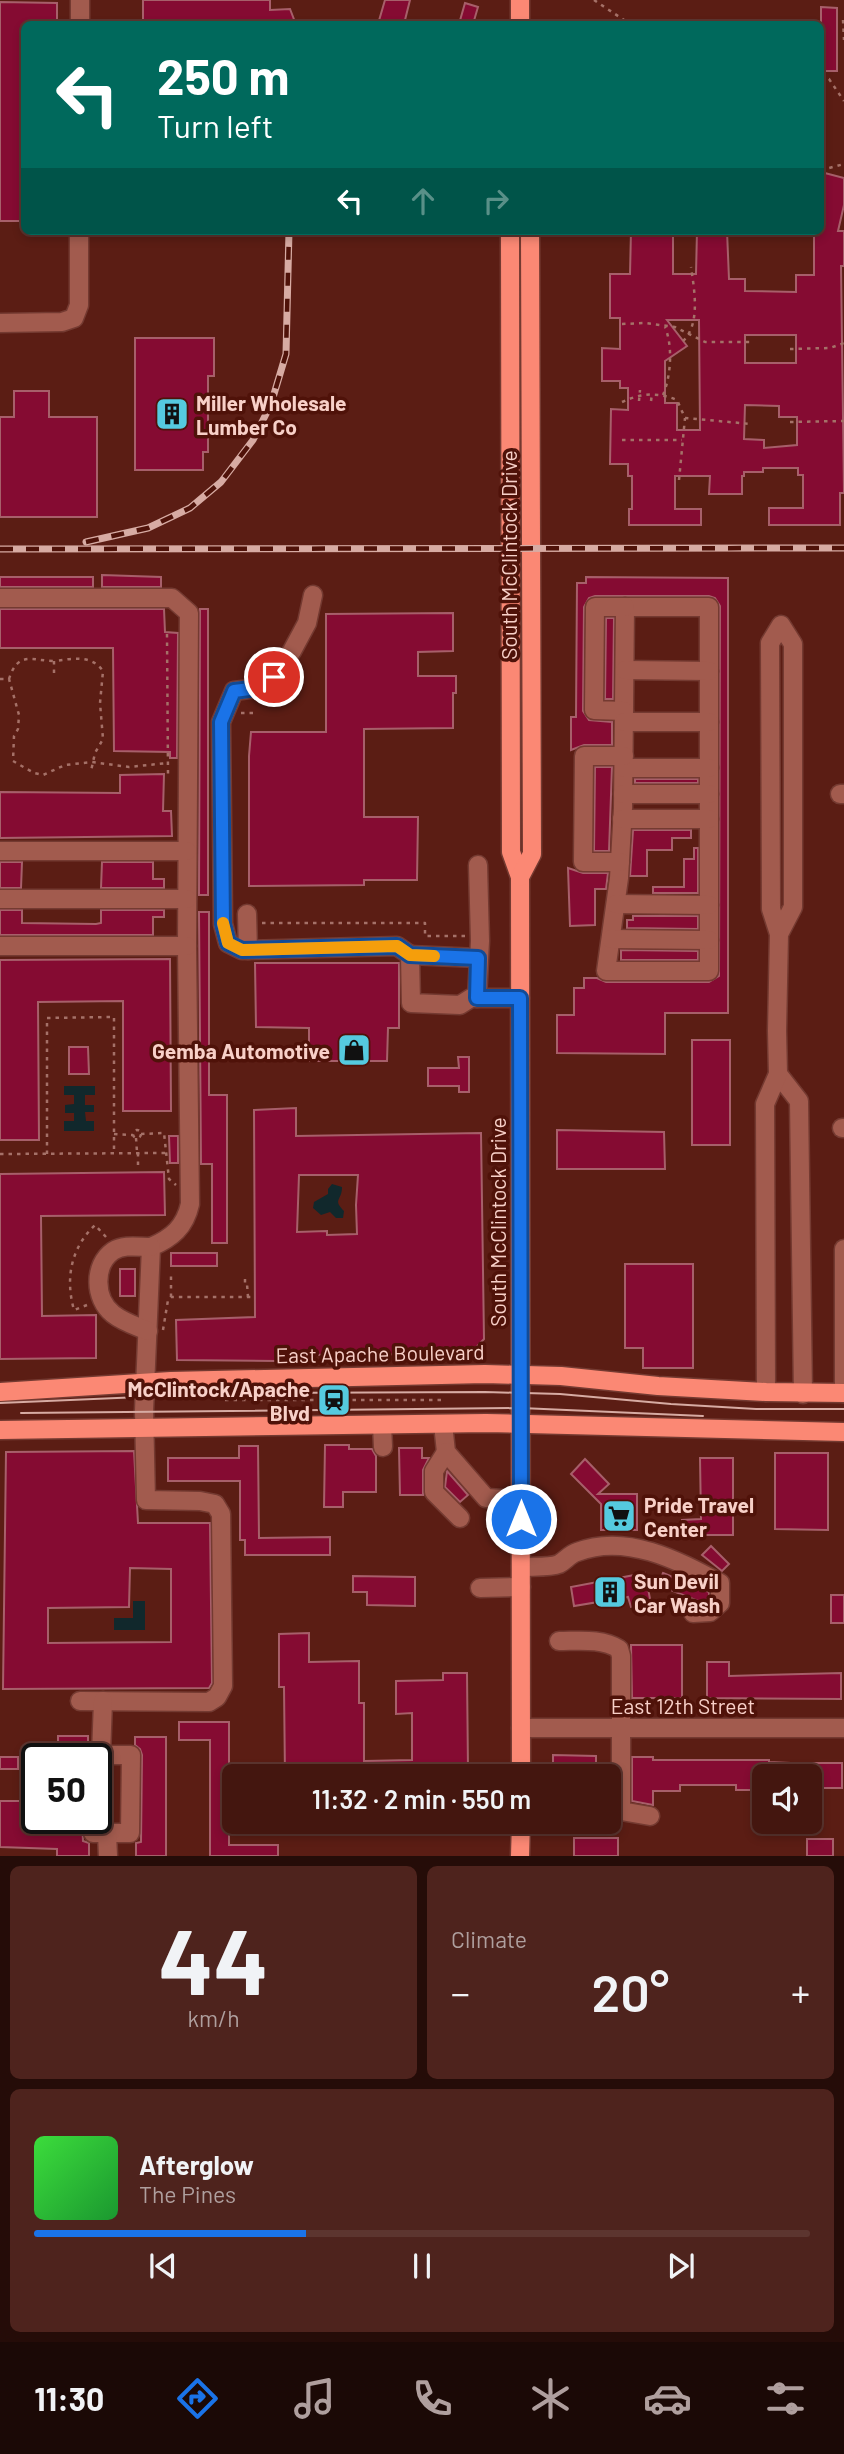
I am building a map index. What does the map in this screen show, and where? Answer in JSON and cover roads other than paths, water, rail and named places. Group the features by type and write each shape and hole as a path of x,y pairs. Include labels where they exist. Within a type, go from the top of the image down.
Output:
{"main road":[{"path":"520,0 520,21"},
{"name":"South McClintock Drive","path":"510,235 511,852 520,877 521,1764"},
{"name":"South McClintock Drive","path":"520,877 531,854 530,235"},
{"name":"East Apache Boulevard","path":"0,1392 262,1378 521,1375 766,1392 844,1393"},
{"path":"0,1430 521,1424 844,1432"},
{"path":"520,1856 521,1834"}],"street":[{"path":"80,0 80,21"},
{"path":"0,323 62,322 74,318 79,305 79,235"},
{"path":"313,595 307,623 274,677 258,688 234,691 221,722 223,924 228,943 242,950 397,946 410,955 478,958"},
{"path":"0,598 172,598 190,612 187,851 190,1204 187,1217 178,1231 165,1241 151,1247 126,1246 114,1251 104,1260 98,1284 101,1299 111,1313 155,1332"},
{"path":"625,607 625,670 624,716 624,762 620,862 606,971 709,971 709,940 709,905 709,819 709,794 709,768 709,722 709,607 625,607 595,607 594,710 624,716 709,722"},
{"path":"766,1392 765,1104 778,1074 779,934 771,909 770,643 781,625 793,644 793,907 779,934"},
{"path":"625,670 709,671"},
{"path":"620,862 583,862 584,756 624,762 709,768"},
{"path":"623,794 709,794"},
{"path":"622,819 709,819"},
{"path":"0,851 187,851"},
{"path":"477,998 480,936 478,865"},
{"path":"0,899 187,899"},
{"path":"616,904 709,905"},
{"path":"247,918 248,950"},
{"path":"611,939 709,940"},
{"path":"0,946 187,946"},
{"path":"410,955 411,1003 460,1005 471,998 520,998"},
{"path":"778,1074 799,1101 803,1394"},
{"path":"80,1700 209,1702 217,1697 223,1686 221,1514 215,1504 200,1501 146,1500 145,1384 155,1332 151,1247"},
{"path":"844,1250 844,1393"},
{"path":"443,1424 446,1452 486,1498 521,1500"},
{"path":"382,1425 383,1447"},
{"path":"446,1452 434,1471 434,1492 460,1518"},
{"path":"521,1567 557,1565 575,1552 606,1546 636,1547 683,1563 720,1583 720,1603 709,1612 693,1613"},
{"path":"480,1588 521,1587"},
{"path":"559,1641 595,1641 612,1644 619,1649 621,1811 650,1816"},
{"path":"98,1743 103,1701"},
{"name":"East 12th Street","path":"522,1728 844,1728"},
{"path":"112,1756 131,1755 130,1833 112,1834"},
{"path":"107,1834 108,1856"}],"water":[{"path":"64,1086 95,1086 95,1095 85,1095 85,1105 94,1105 94,1112 85,1112 86,1121 94,1121 94,1131 64,1131 64,1121 74,1121 74,1113 65,1113 65,1105 74,1104 74,1095 64,1095"},
{"path":"332,1184 342,1187 338,1202 344,1211 343,1218 336,1218 330,1212 321,1215 313,1208 314,1202 328,1194"},
{"path":"133,1601 145,1601 145,1630 114,1630 114,1618 133,1618"}],"tram line":[{"path":"0,1403 234,1393 485,1392 560,1394 756,1409 844,1409"},
{"path":"21,1413 521,1408 703,1416"}],"railway":[{"path":"86,542 148,528 190,508 221,482 253,440 271,404 286,354 289,235"},
{"path":"0,549 844,548"}],"place":[{"name":"Miller Wholesale Lumber Co","path":"172,414"},
{"name":"Gemba Automotive","path":"354,1050"},
{"name":"McClintock/Apache Blvd","path":"334,1400"},
{"name":"Pride Travel Center","path":"619,1516"},
{"name":"Sun Devil Car Wash","path":"610,1592"}]}
